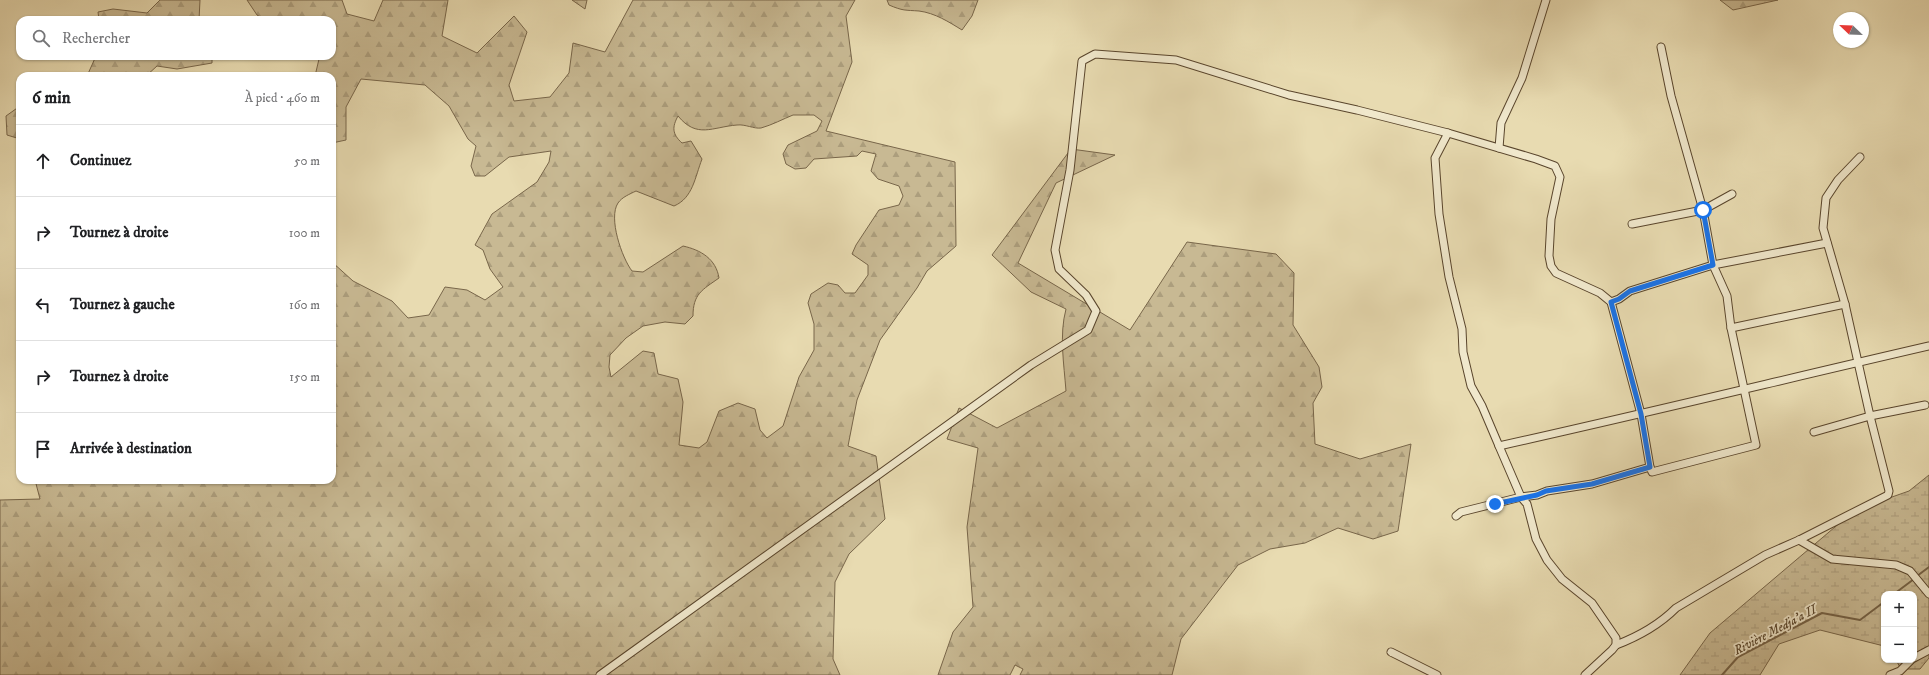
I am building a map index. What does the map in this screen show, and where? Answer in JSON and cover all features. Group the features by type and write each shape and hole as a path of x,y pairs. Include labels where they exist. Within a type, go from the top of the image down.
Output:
{"street":[{"path":"1499,148 1500,123 1522,78 1546,0"},
{"path":"600,675 1031,365 1088,330 1096,311 1086,295 1059,269 1055,250 1070,170 1082,61 1095,54 1176,60 1289,95 1357,110 1448,133 1536,158 1555,166 1560,177 1551,219 1551,266 1556,273 1600,293 1611,302 1641,414 1652,472 1756,445 1731,328 1727,296 1713,265 1703,210 1671,96 1661,47"},
{"path":"1448,133 1435,158 1439,214 1449,277 1462,329 1462,352 1470,386 1482,406 1521,497 1527,504 1536,539 1547,560 1562,579 1592,603 1616,638 1616,645"},
{"path":"1585,675 1616,645 1643,632 1676,608 1740,568 1888,495 1889,491 1870,416 1845,304 1823,228 1826,198 1838,180 1860,157"},
{"path":"1632,224 1703,210 1732,194"},
{"path":"1611,302 1619,299 1630,291 1713,265 1827,243"},
{"path":"1731,328 1845,304"},
{"path":"1499,446 1929,346"},
{"path":"1814,432 1870,416 1925,405"},
{"path":"1456,516 1461,512 1521,497 1537,495 1546,491 1592,484 1650,467"},
{"path":"1799,540 1832,559 1896,565 1910,571 1929,594"},
{"path":"1917,656 1929,650"},
{"path":"1391,652 1437,675"},
{"path":"1890,675 1901,673 1909,663"}],"green space":[{"path":"160,0 200,0 199,16 98,16 98,12 113,9 147,13"},
{"path":"247,0 342,0 347,14 374,21 383,0 448,0 442,36 477,53 514,16 527,32 509,85 514,101 550,97 569,73 573,43 605,52 633,0 855,0 846,16 852,62 826,131 955,162 956,246 927,271 917,288 880,340 857,400 848,446 876,456 885,519 849,554 835,582 833,659 840,675 0,675 0,500 40,499 36,484 336,484 336,266 353,281 392,301 408,318 429,315 445,287 467,290 485,300 503,287 490,269 483,250 475,245 492,214 537,182 549,162 551,151 509,157 485,176 475,176 471,166 476,146 468,139 449,106 425,85 361,79 346,107 346,140 336,142 336,72 316,72 319,60 336,60 336,16 259,16","holes":["793,115 814,115 822,121 817,131 788,145 783,154 786,164 795,169 806,168 814,159 857,156 862,151 876,154 871,171 878,179 899,186 903,196 899,205 879,210 856,245 852,254 868,265 868,275 855,293 845,293 838,285 828,283 811,294 808,303 814,324 814,350 799,377 783,426 767,438 760,430 755,409 738,403 719,411 707,442 699,448 679,445 683,402 678,379 658,374 654,353 643,351 611,377 609,367 610,355 626,338 643,326 665,322 685,324 693,316 693,309 697,297 703,289 719,278 715,266 707,256 696,250 683,246 643,272 632,271 624,257 615,228 615,210 618,203 624,197 636,191 674,206 685,198 695,180 702,159 691,141 682,143 676,137 674,127 678,116 692,127 705,130 740,125 761,128"]},
{"path":"572,0 587,0 585,9"},
{"path":"887,0 978,0 972,16 962,30 942,18 931,14 919,11 904,10 889,5"},
{"path":"1720,0 1778,0 1733,10"},
{"path":"94,60 212,60 212,63 177,69 157,66 150,72 89,72"},
{"path":"16,109 16,138 7,135 6,116"},
{"path":"1071,149 1115,155 1056,183 1018,263 1130,330 1187,242 1276,254 1294,273 1293,325 1319,367 1322,387 1313,403 1315,444 1360,459 1411,444 1398,531 1373,539 1338,528 1305,543 1270,549 1238,565 1181,639 1172,675 1020,675 1023,669 1015,665 1010,675 938,675 953,632 973,607 967,527 978,448 947,439 959,408 997,428 1066,391 1062,339 1066,309 1031,292 992,255"},
{"path":"1929,475 1929,658 1920,669 1901,669 1898,663 1917,663 1917,591 1881,591 1881,645 1820,630 1779,644 1760,675 1680,675 1710,633 1855,510 1909,491"}],"waterway":[{"name":"Rivière Medja'a II","path":"1917,576 1929,567"},
{"name":"Rivière Medja'a II","path":"1898,591 1914,579"},
{"name":"Rivière Medja'a II","path":"1722,675 1738,657 1822,613 1860,620 1881,604"}],"route":[{"path":"1495,504 1505,500 1537,495 1546,491 1592,484 1650,467 1641,414 1635,399 1614,308 1611,302 1619,299 1630,291 1713,265 1703,210"}]}
